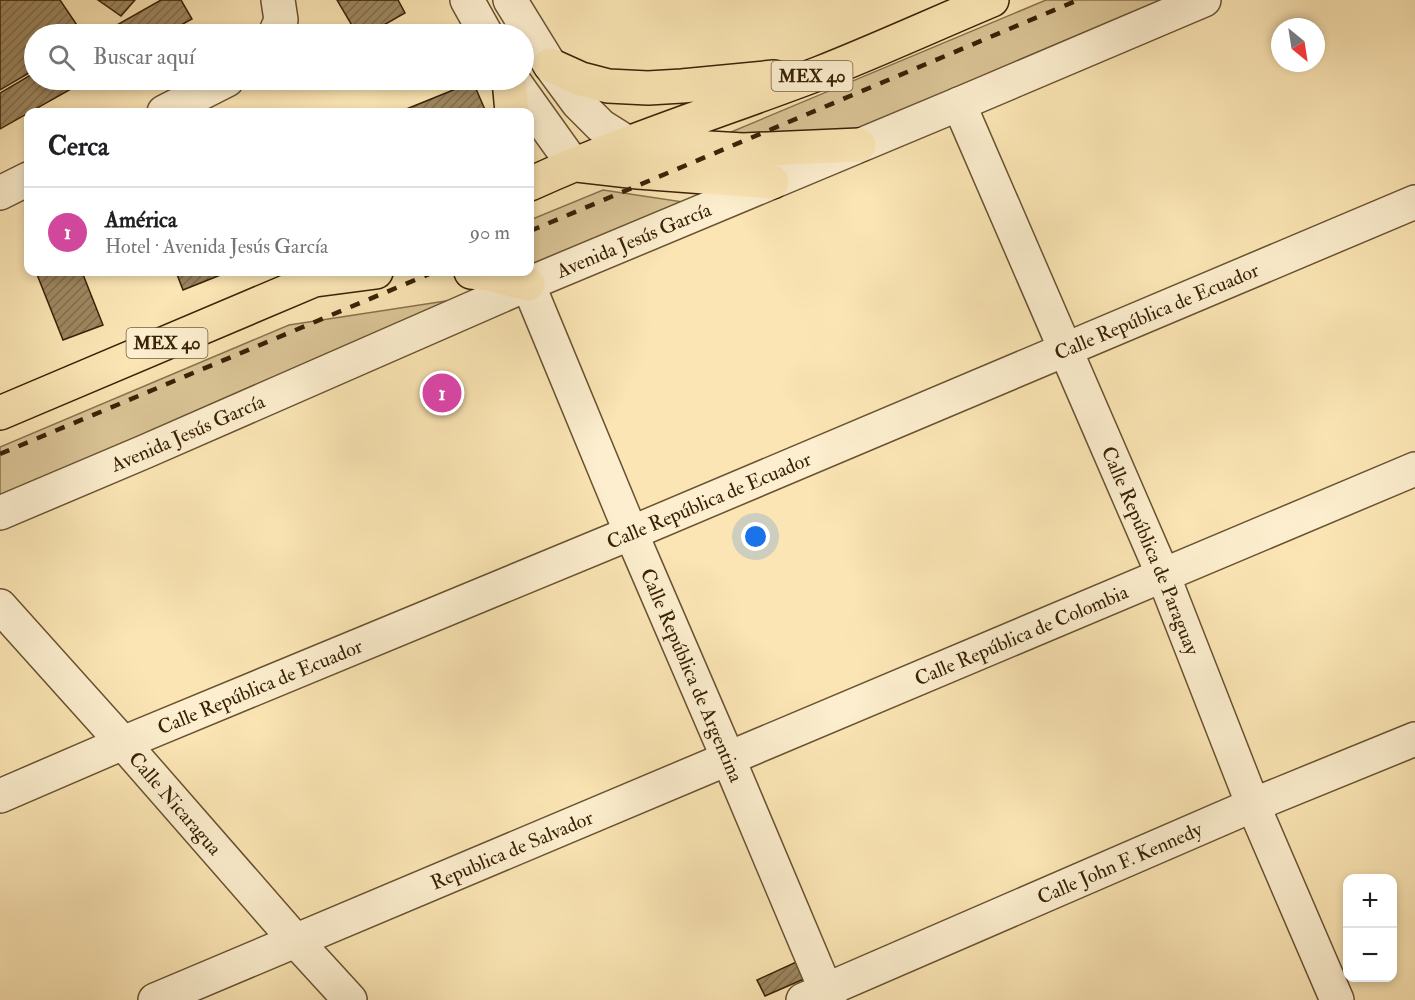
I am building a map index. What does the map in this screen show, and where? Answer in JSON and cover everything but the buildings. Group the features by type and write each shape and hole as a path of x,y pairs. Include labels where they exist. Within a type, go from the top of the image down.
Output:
{"main road":[{"name":"MEX 40","path":"534,182 628,143 820,73 992,0"},
{"path":"550,65 581,79 608,86 648,88 820,73"},
{"path":"511,90 512,108"},
{"path":"628,143 743,150 859,145"},
{"path":"573,165 772,182"},
{"name":"MEX 40","path":"0,413 324,276"},
{"path":"497,276 528,284"}],"street":[{"path":"278,0 281,20 279,24"},
{"path":"466,0 480,24"},
{"path":"510,0 525,24"},
{"name":"Avenida Jesús García","path":"0,513 528,284 1204,0"},
{"path":"534,39 578,103 601,126 628,143"},
{"path":"172,108 207,90"},
{"path":"518,90 531,108"},
{"name":"Calle República de Paraguay","path":"959,104 1163,575 1253,805 1337,1000"},
{"path":"534,112 573,165"},
{"path":"0,193 24,181"},
{"name":"Calle República de Ecuador","path":"0,796 1415,202"},
{"name":"Calle República de Argentina","path":"528,284 631,533 728,758 819,997"},
{"name":"Calle República de Colombia","path":"728,758 1415,469"},
{"name":"Calle Nicaragua","path":"0,606 12,639 123,743 350,1000"},
{"name":"Calle John F. Kennedy","path":"819,997 1253,805 1415,739"},
{"name":"Republica de Salvador","path":"156,1000 728,758"}],"shaded area":[{"path":"1046,0 1164,0 858,129 712,140"},
{"path":"603,190 690,203 534,264 534,218"},
{"path":"498,293 0,506 0,447 289,325"}],"railway":[{"path":"534,229 1078,0"},
{"path":"0,454 424,276"}],"place":[{"name":"América","path":"442,393"}]}
